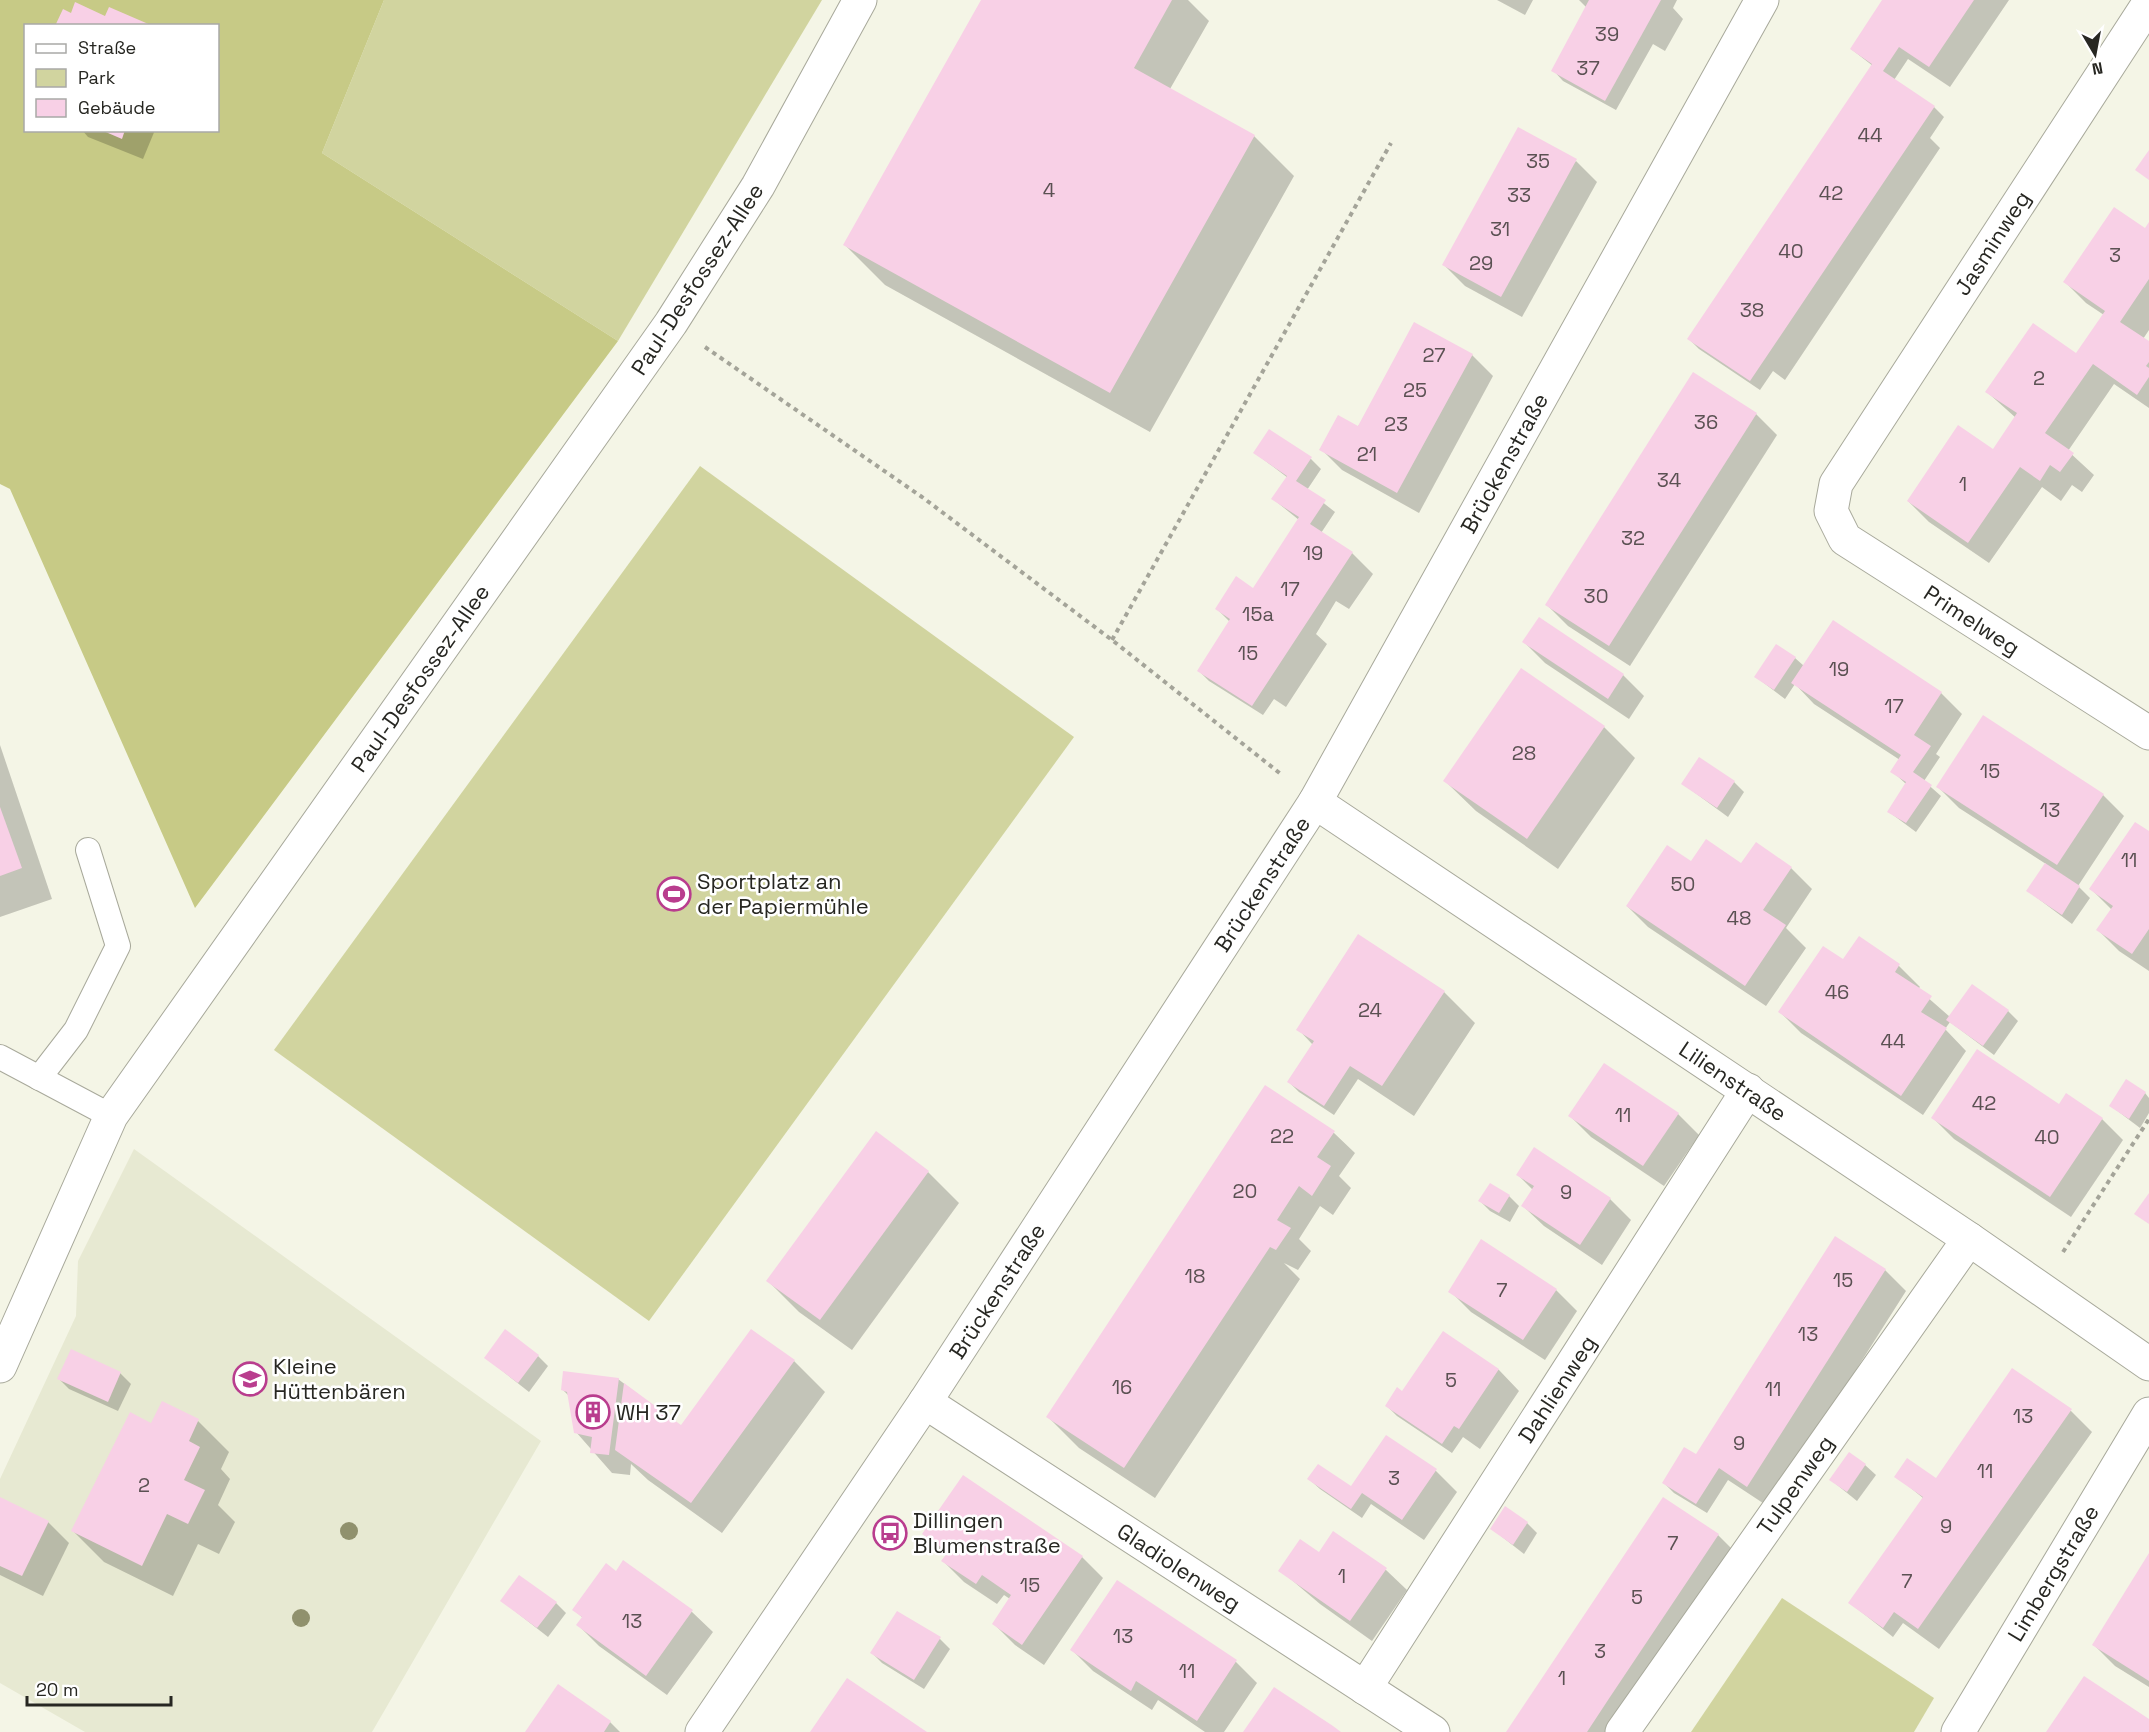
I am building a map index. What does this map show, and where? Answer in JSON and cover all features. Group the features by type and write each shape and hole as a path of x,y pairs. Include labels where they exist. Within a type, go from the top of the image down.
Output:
{"street":[{"name":"Paul-Desfossez-Allee","path":"0,1366 111,1116 671,323 758,186 860,0"},
{"name":"Brückenstraße","path":"702,1732 925,1402 1315,802 1762,0"},
{"name":"Jasminweg","path":"1836,484 2149,3"},
{"name":"Primelweg","path":"1836,484 1832,511 1845,539 2149,733"},
{"name":"Lilienstraße","path":"1315,802 1748,1090 2149,1364"},
{"name":"Dahlienweg","path":"1365,1688 1748,1090"},
{"name":"Tulpenweg","path":"1622,1732 1969,1239"},
{"name":"Gladiolenweg","path":"925,1402 1433,1732"},
{"name":"Limbergstraße","path":"1958,1732 2149,1414"}],"lane":[{"path":"39,1078 76,1030 118,946 88,850"},
{"path":"0,1057 111,1116"}],"path":[{"path":"1112,640 1391,142"},
{"path":"671,323 922,497 1112,640 1315,802"},
{"path":"2039,1288 2149,1119"}],"shaded area":[{"name":"Kleine Hüttenbären","path":"134,1149 541,1441 372,1732 85,1732 0,1683 0,1479 76,1316 78,1261"}],"green space":[{"path":"0,0 384,0 322,153 618,341 195,908 10,489 0,484"},
{"path":"384,0 822,0 618,341 322,153"},
{"name":"Sportplatz an der Papiermühle","path":"700,466 1074,737 649,1321 274,1050"},
{"path":"1782,1598 1934,1698 1914,1732 1691,1732"}],"building":[{"path":"981,0 1172,0 1134,68 1255,135 1110,393 843,245"},
{"path":"1589,0 1661,0 1605,101 1551,71"},
{"path":"1882,0 1974,0 1929,67 1899,47 1883,71 1935,106 1750,381 1687,339 1872,64 1850,49"},
{"path":"75,2 105,16 109,7 148,24 56,24 63,9 71,13"},
{"path":"1518,127 1577,159 1501,297 1442,265"},
{"path":"106,132 124,132 122,139"},
{"path":"2149,150 2149,180 2135,170"},
{"path":"2114,207 2145,228 2149,222 2149,279 2120,322 2149,341 2149,362 2146,366 2149,368 2149,377 2137,395 2093,364 2045,433 2074,453 2060,472 2050,465 2040,481 2020,467 1968,543 1907,501 1958,425 1993,449 2017,413 1985,392 2033,323 2076,353 2105,311 2063,282"},
{"path":"1414,322 1473,354 1397,493 1319,450 1338,415 1358,426"},
{"path":"1693,372 1757,413 1609,646 1545,605"},
{"path":"1269,429 1312,457 1296,481 1326,500 1310,524 1353,552 1252,706 1197,671 1230,619 1215,609 1236,576 1253,588 1299,517 1271,499 1287,476 1253,453"},
{"path":"1539,617 1624,674 1608,699 1522,642"},
{"path":"1833,620 1942,692 1914,735 1931,746 1913,772 1932,785 1906,823 1887,812 1906,782 1890,772 1901,755 1791,683"},
{"path":"1776,644 1796,657 1774,690 1754,677"},
{"path":"1521,668 1605,726 1527,839 1443,781"},
{"path":"1983,715 2104,794 2057,865 1936,787"},
{"path":"1699,757 1735,781 1717,808 1681,784"},
{"path":"0,807 22,868 0,876"},
{"path":"2135,822 2149,831 2149,929 2132,954 2096,930 2113,906 2089,889"},
{"path":"1706,839 1741,863 1756,842 1792,867 1763,910 1786,925 1745,986 1626,906 1667,845 1691,861"},
{"path":"2045,863 2080,886 2062,915 2026,891"},
{"path":"1358,934 1445,991 1382,1086 1350,1066 1324,1106 1287,1082 1314,1041 1296,1030"},
{"path":"1859,936 1900,964 1895,972 1932,996 1921,1012 1947,1028 1901,1096 1778,1012 1823,946 1843,959"},
{"path":"1972,984 2009,1010 1983,1046 1946,1020"},
{"path":"1977,1049 2059,1104 2066,1093 2103,1118 2050,1197 1931,1118"},
{"path":"1604,1063 1679,1113 1643,1166 1568,1116"},
{"path":"2126,1079 2146,1092 2129,1119 2109,1106"},
{"path":"1265,1085 1335,1131 1317,1157 1331,1166 1312,1196 1299,1186 1277,1220 1291,1228 1276,1250 1270,1247 1124,1468 1046,1417"},
{"path":"876,1131 929,1171 820,1320 766,1281"},
{"path":"1534,1147 1611,1198 1580,1245 1521,1206 1534,1186 1516,1175"},
{"path":"1490,1183 1510,1195 1499,1213 1478,1201"},
{"path":"2149,1193 2149,1224 2134,1214"},
{"path":"1835,1236 1886,1269 1747,1487 1719,1468 1696,1504 1662,1483 1684,1447 1696,1454"},
{"path":"1481,1239 1557,1289 1523,1340 1448,1292"},
{"path":"505,1329 539,1355 518,1383 484,1358"},
{"path":"751,1329 795,1360 691,1503 615,1450 624,1383 681,1425"},
{"path":"1443,1331 1499,1369 1459,1429 1454,1426 1442,1444 1385,1406 1397,1387 1402,1391"},
{"path":"71,1349 121,1372 108,1402 57,1379"},
{"path":"2012,1368 2072,1409 1918,1629 1894,1612 1883,1628 1848,1603 1923,1497 1894,1477 1907,1458 1936,1478"},
{"name":"WH 37","path":"563,1371 619,1378 609,1455 590,1453 592,1437 574,1433 567,1392 561,1390"},
{"path":"162,1401 199,1419 189,1441 200,1447 184,1480 205,1490 188,1524 167,1514 142,1566 71,1531 130,1412 151,1423"},
{"path":"1386,1435 1437,1469 1402,1520 1362,1493 1351,1509 1307,1479 1318,1464 1351,1486"},
{"path":"1849,1452 1866,1464 1847,1492 1829,1480"},
{"path":"963,1475 1083,1556 1022,1645 992,1624 1011,1595 982,1575 976,1584 941,1561 948,1552 922,1534"},
{"path":"0,1497 49,1521 22,1576 0,1566"},
{"path":"1663,1497 1719,1534 1587,1732 1506,1732"},
{"path":"1505,1506 1528,1522 1513,1545 1490,1529"},
{"path":"1333,1531 1387,1568 1350,1621 1278,1571 1300,1539 1319,1552"},
{"path":"2149,1553 2149,1681 2092,1645"},
{"path":"623,1560 693,1610 646,1676 576,1625 582,1617 572,1610 606,1563 616,1571"},
{"path":"519,1575 557,1602 537,1628 500,1601"},
{"path":"1117,1580 1237,1660 1197,1721 1136,1681 1131,1691 1070,1650"},
{"path":"897,1611 941,1637 914,1680 870,1653"},
{"path":"2084,1676 2149,1719 2149,1732 2046,1732"},
{"path":"847,1678 927,1732 810,1732"},
{"path":"558,1684 611,1721 604,1732 525,1732"},
{"path":"1274,1687 1333,1726 1341,1732 1243,1732"}],"place":[{"name":"Sportplatz an der Papiermühle","path":"674,894"},
{"name":"Kleine Hüttenbären","path":"250,1379"},
{"name":"WH 37","path":"593,1412"},
{"name":"Dillingen Blumenstraße","path":"890,1533"}]}
